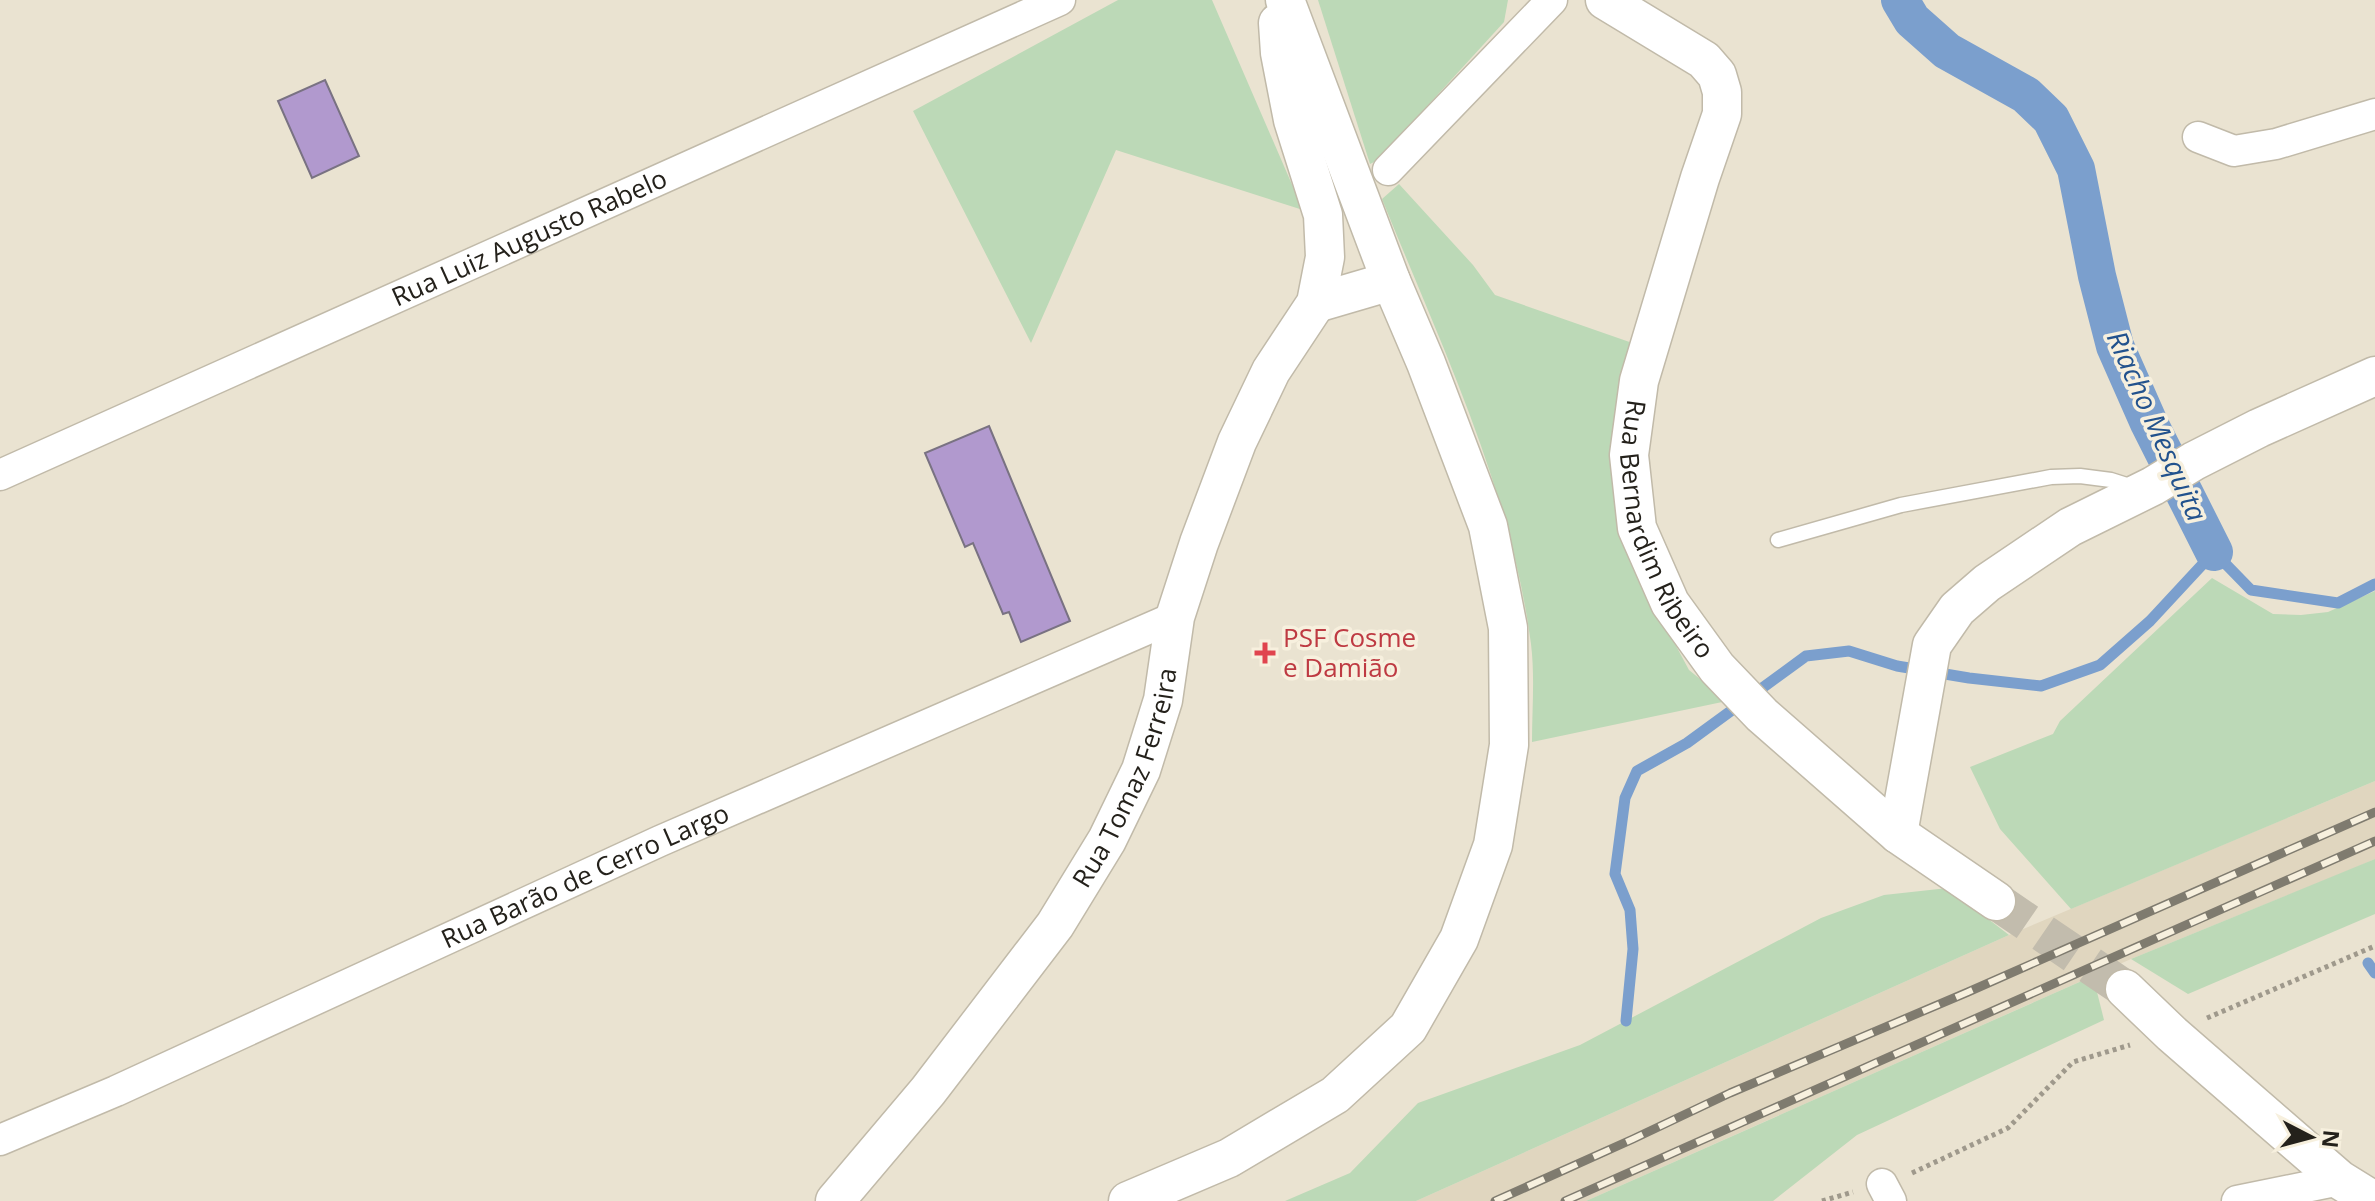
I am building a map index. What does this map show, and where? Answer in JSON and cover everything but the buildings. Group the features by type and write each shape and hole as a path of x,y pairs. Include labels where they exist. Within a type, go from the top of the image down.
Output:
{"street":[{"name":"Rua Luiz Augusto Rabelo","path":"0,475 1060,0"},
{"name":"Rua Tomaz Ferreira","path":"835,1201 928,1091 1055,925 1107,840 1141,770 1163,700 1175,617 1237,442 1271,371 1316,303 1325,257 1323,215 1293,120 1280,53 1276,0"},
{"path":"1128,1201 1229,1158 1335,1095 1408,1028 1459,939 1493,845 1509,745 1508,628 1488,526 1285,0"},
{"path":"1388,170 1552,0"},
{"name":"Rua Bernardim Ribeiro","path":"1605,0 1704,60 1717,75 1722,92 1722,114 1639,381 1629,455 1637,528 1670,603 1717,668 1762,715 1898,834 1996,901"},
{"path":"2198,137 2234,151 2276,144 2375,114"},
{"path":"1316,303 1391,281"},
{"path":"1898,834 1932,645 1957,609 1987,583 2070,527 2259,428 2375,376"},
{"name":"Rua Barão de Cerro Largo","path":"0,1140 116,1091 660,841 1175,617"},
{"path":"2125,989 2172,1034 2340,1180 2374,1201"},
{"path":"2237,1201 2340,1180"}],"lane":[{"path":"1778,540 1901,505 2051,477 2080,476 2149,488"}],"path":[{"path":"1822,1201 1886,1192 1898,1179 2008,1128 2073,1062 2172,1034 2375,946"}],"shaded area":[{"path":"2375,781 2375,859 2357,867 2131,959 1586,1201 1416,1201 2009,935"}],"green space":[{"path":"1118,0 1212,0 1303,210 1116,150 1031,343 913,111"},
{"path":"1318,0 1508,0 1504,22 1378,160 1370,164"},
{"path":"1399,184 1473,265 1495,295 1641,346 1654,605 1689,670 1727,701 1532,742 1532,656 1521,586 1507,529 1471,417 1382,199"},
{"path":"2212,578 2273,614 2328,612 2375,591 2375,781 2071,909 2000,829 1970,767 2053,734 2060,721"},
{"path":"2375,859 2375,914 2188,994 2131,959"},
{"path":"1948,888 2009,935 1416,1201 1285,1201 1350,1173 1418,1103 1580,1045 1821,918 1884,895"},
{"path":"2093,976 2104,1020 1857,1135 1773,1201 1586,1201"}],"waterway":[{"name":"Riacho Mesquita","path":"1900,0 1912,20 1947,51 2026,95 2051,119 2076,169 2097,276 2115,346 2149,423 2214,552"},
{"path":"1626,1021 1633,949 1630,910 1615,874 1625,798 1637,771 1687,743 1806,656 1849,651 1897,666 2041,686 2100,665 2150,621 2214,552 2251,590 2338,603 2375,584"},
{"path":"2368,963 2375,973"}],"tunnel":[{"path":"1996,901 2125,989"}],"railway":[{"path":"1495,1201 1730,1093 1968,992 2375,812"},
{"path":"1565,1201 2375,841"}],"place":[{"name":"PSF Cosme e Damião","path":"1265,653"}]}
